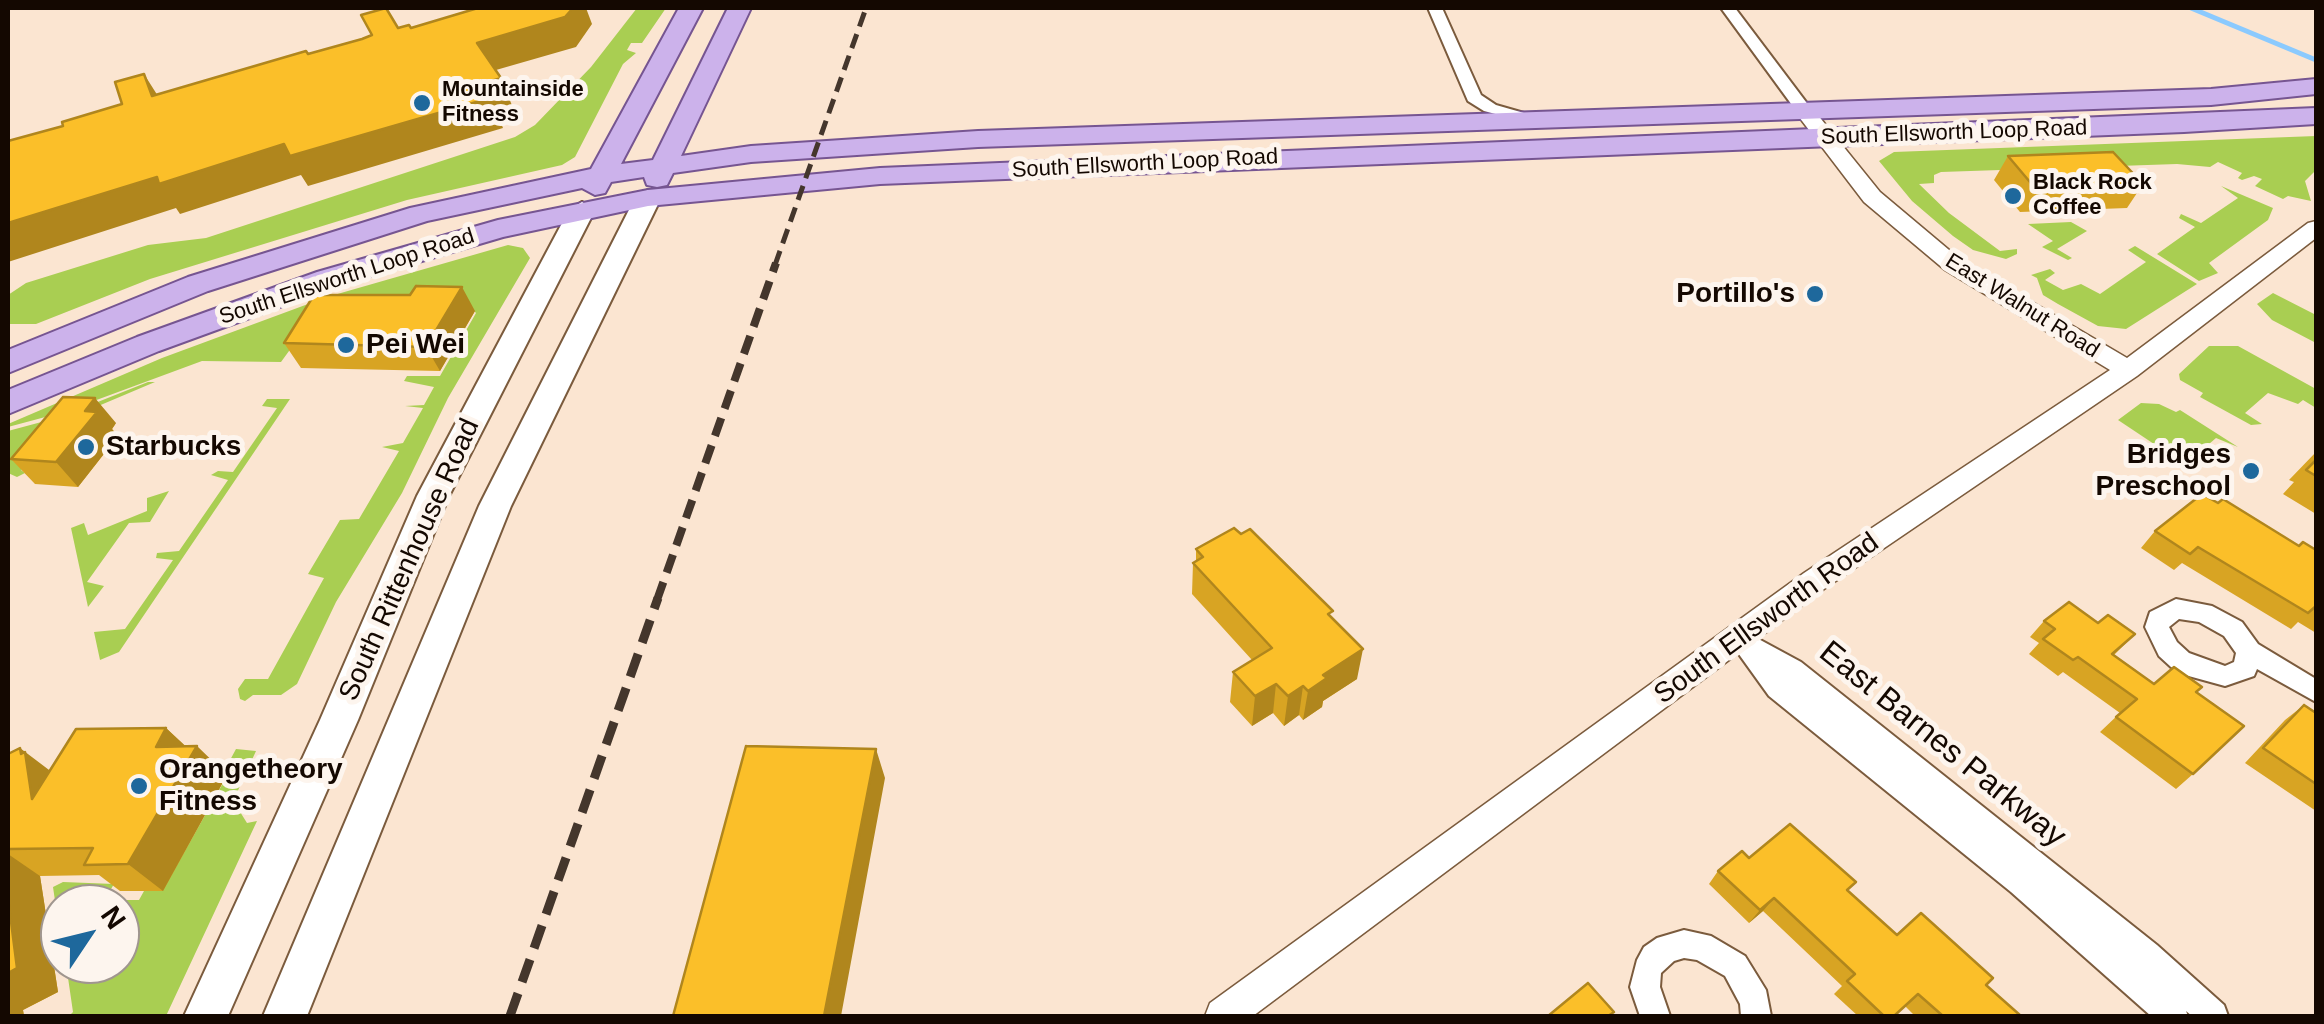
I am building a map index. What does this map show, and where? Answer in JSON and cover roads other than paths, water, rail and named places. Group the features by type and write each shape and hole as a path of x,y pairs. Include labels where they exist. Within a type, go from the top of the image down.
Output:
{"main road":[{"name":"South Rittenhouse Road","path":"206,1016 338,720 432,496 691,8"},
{"name":"South Rittenhouse Road","path":"285,1016 495,506 739,8"},
{"name":"South Ellsworth Loop Road","path":"8,362 183,290 332,240 482,199 664,165 884,143 1806,113 2212,97 2316,87"},
{"name":"South Ellsworth Loop Road","path":"8,404 148,344 327,278 446,242 648,198 880,176 2316,116"}],"street":[{"path":"1435,8 1474,98 1490,108 1534,122"},
{"name":"East Walnut Road","path":"1728,8 1872,197 1953,266 2128,370"},
{"path":"1455,125 1474,98"},
{"name":"South Ellsworth Road","path":"1222,1016 1854,552 2128,370 2316,228"},
{"name":"East Barnes Parkway","path":"1740,639 1778,688 2021,883 2172,1016"},
{"name":"East Barnes Parkway","path":"1740,639 1792,668 2147,955 2213,1016"},
{"path":"2248,650 2316,692"},
{"path":"1655,1016 1645,987 1647,970 1654,957 1667,948 1684,944 1702,946 1735,966 1755,1000 1756,1016"}],"waterway":[{"path":"2191,8 2316,60"}],"railway":[{"path":"775,265 866,8"},
{"path":"657,600 776,263"},
{"path":"510,1016 658,598"}],"place":[{"name":"Mountainside Fitness","path":"422,103"},
{"name":"Black Rock Coffee","path":"2013,196"},
{"name":"Portillo's","path":"1815,294"},
{"name":"Pei Wei","path":"346,345"},
{"name":"Starbucks","path":"86,447"},
{"name":"Bridges Preschool","path":"2251,471"},
{"name":"Orangetheory Fitness","path":"139,786"}]}
